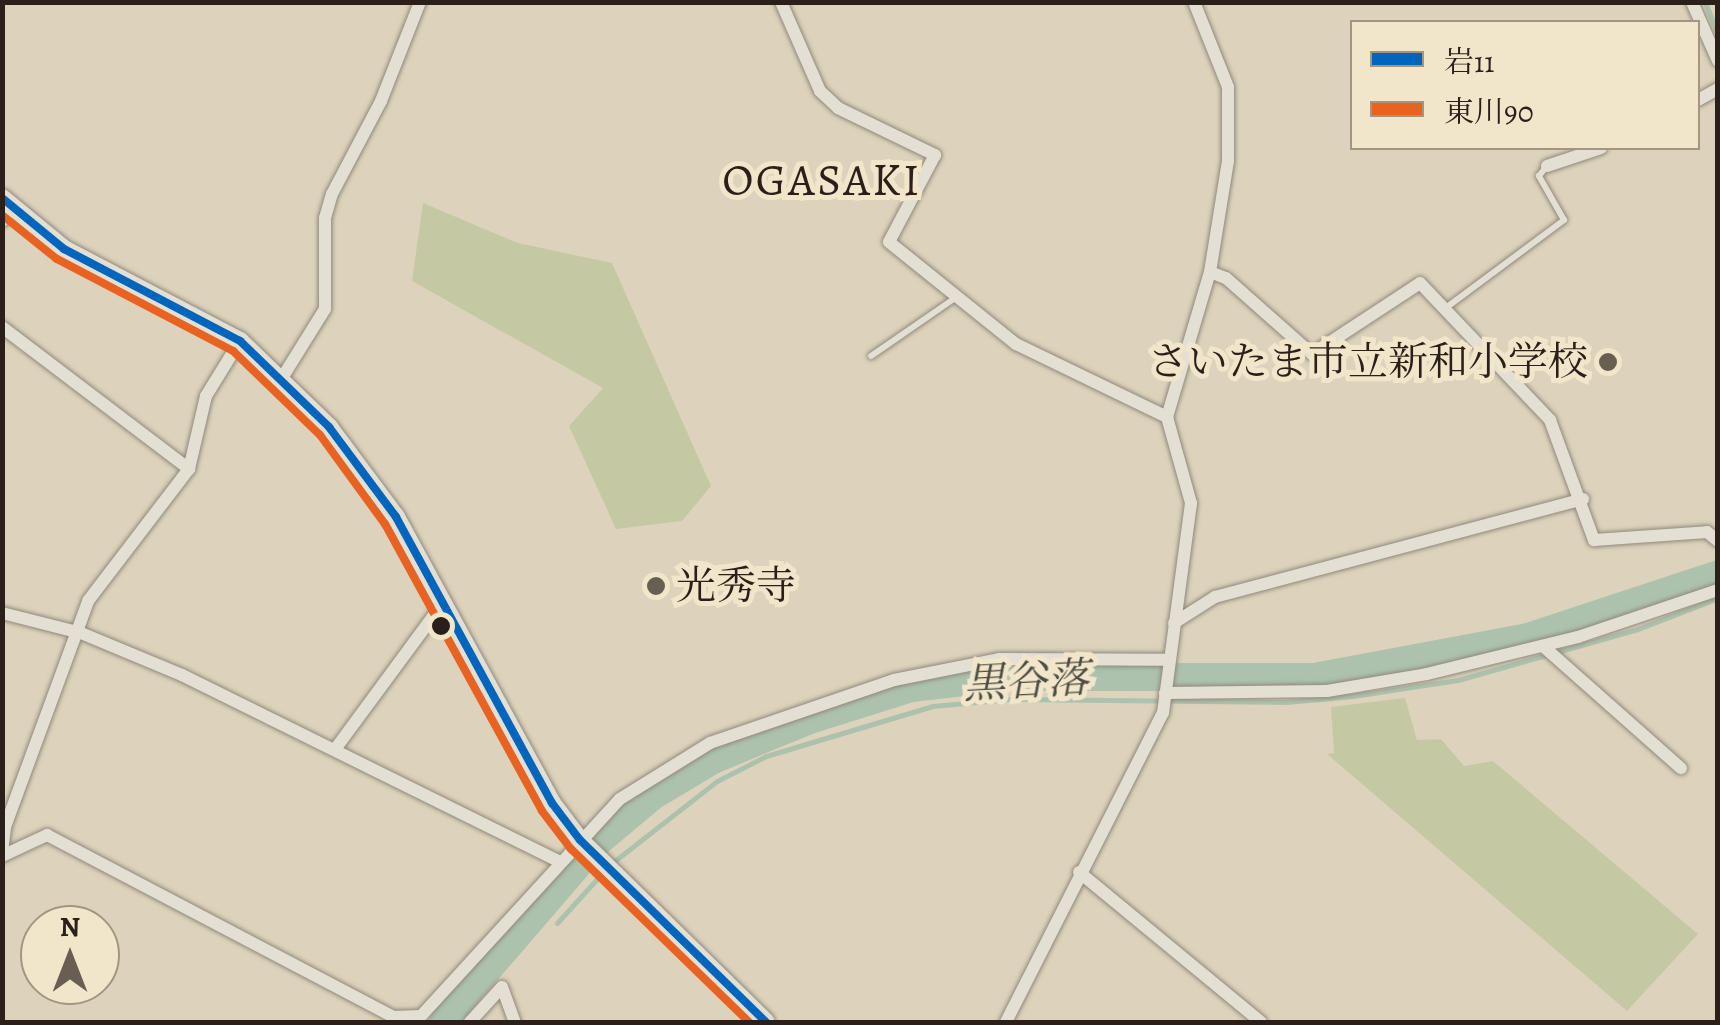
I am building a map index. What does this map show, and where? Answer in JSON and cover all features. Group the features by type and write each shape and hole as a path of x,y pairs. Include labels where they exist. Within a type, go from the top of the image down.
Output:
{"main road":[{"path":"6,209 64,249 240,341 282,378 375,485 443,603 532,772 589,847 766,1022"}],"street":[{"path":"282,378 326,310 324,218 332,194 381,102 420,2"},
{"path":"781,2 820,91 838,108 935,156 889,242 1016,344 1168,417"},
{"path":"1006,1022 1163,713 1166,663 1191,503 1168,417 1210,272 1228,161 1228,87 1194,2"},
{"path":"1700,20 1718,62"},
{"path":"1547,166 1595,150"},
{"path":"1210,272 1226,278 1312,354 1420,283 1550,420 1583,500 1594,540 1707,532 1718,540"},
{"path":"2,328 189,469"},
{"path":"2,854 43,722 81,632 88,601 189,469 206,396 240,341"},
{"path":"1174,623 1215,596 1583,500"},
{"path":"1165,689 1327,691 1544,647 1718,590"},
{"path":"336,748 443,603"},
{"path":"2,613 81,632 336,748 559,861"},
{"path":"1544,647 1680,768"},
{"path":"2,854 47,834 393,1017 421,1016 559,861 589,847 620,799 710,743 803,707 999,659 1166,663"},
{"path":"1079,872 1260,1022"},
{"path":"470,1022 502,987 516,1022"}],"lane":[{"path":"1446,307 1564,220 1539,176 1547,166"},
{"path":"871,356 955,298"}],"green space":[{"path":"423,203 518,243 612,263 711,486 682,521 616,529 569,426 603,388 412,281"},
{"path":"1405,698 1417,740 1441,739 1464,766 1493,761 1698,934 1627,1011 1327,754 1334,753 1331,707"}],"waterway":[{"path":"1705,2 1718,34"},
{"name":"黒谷落","path":"443,1022 598,842 653,796 713,760 807,721 911,688 1011,677 1314,677 1528,637 1718,574"},
{"path":"612,863 717,781 766,756 933,706 1010,699 1286,702 1353,696 1458,680 1638,629 1718,598"},
{"path":"557,923 604,871"}],"transit line":[{"name":"岩11","path":"2,198 64,249 240,341 329,427 396,517 552,803 580,840 766,1022"},
{"name":"東川90","path":"2,215 57,259 233,351 320,435 385,524 542,811 571,849 749,1022"}],"place":[{"name":"さいたま市立新和小学校","path":"1608,362"},
{"name":"光秀寺","path":"656,586"}],"district":[{"name":"OGASAKI","path":"822,181"}]}
